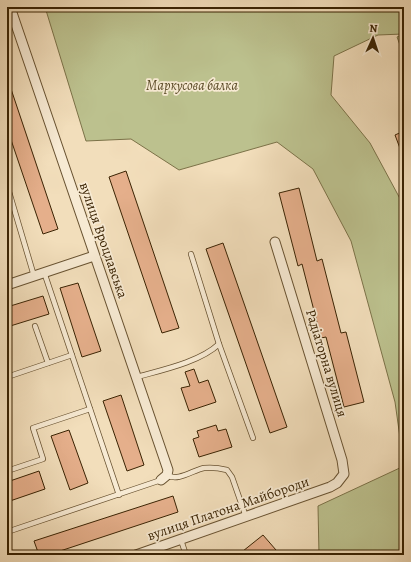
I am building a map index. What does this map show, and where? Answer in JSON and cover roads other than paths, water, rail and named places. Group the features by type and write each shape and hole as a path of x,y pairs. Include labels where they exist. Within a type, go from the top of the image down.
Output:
{"street":[{"name":"вулиця Вроцлавська","path":"10,7 168,470 164,477"},
{"name":"Радіаторна вулиця","path":"274,242 344,468 342,479 330,487"},
{"path":"7,285 94,256"},
{"name":"вулиця Платона Майбороди","path":"136,555 330,487"}],"lane":[{"path":"7,185 34,276"},
{"path":"191,254 219,344 253,438"},
{"path":"44,272 119,495"},
{"path":"35,326 48,364"},
{"path":"137,377 171,367 194,358 214,349 219,344"},
{"path":"7,378 72,355"},
{"path":"7,471 43,459 33,428 90,409"},
{"path":"7,532 119,495 164,477 177,477 202,468 211,467 227,470 232,477 246,517"},
{"path":"181,540 186,555"}],"park label":[{"name":"Маркусова балка","path":"192,85"}]}
